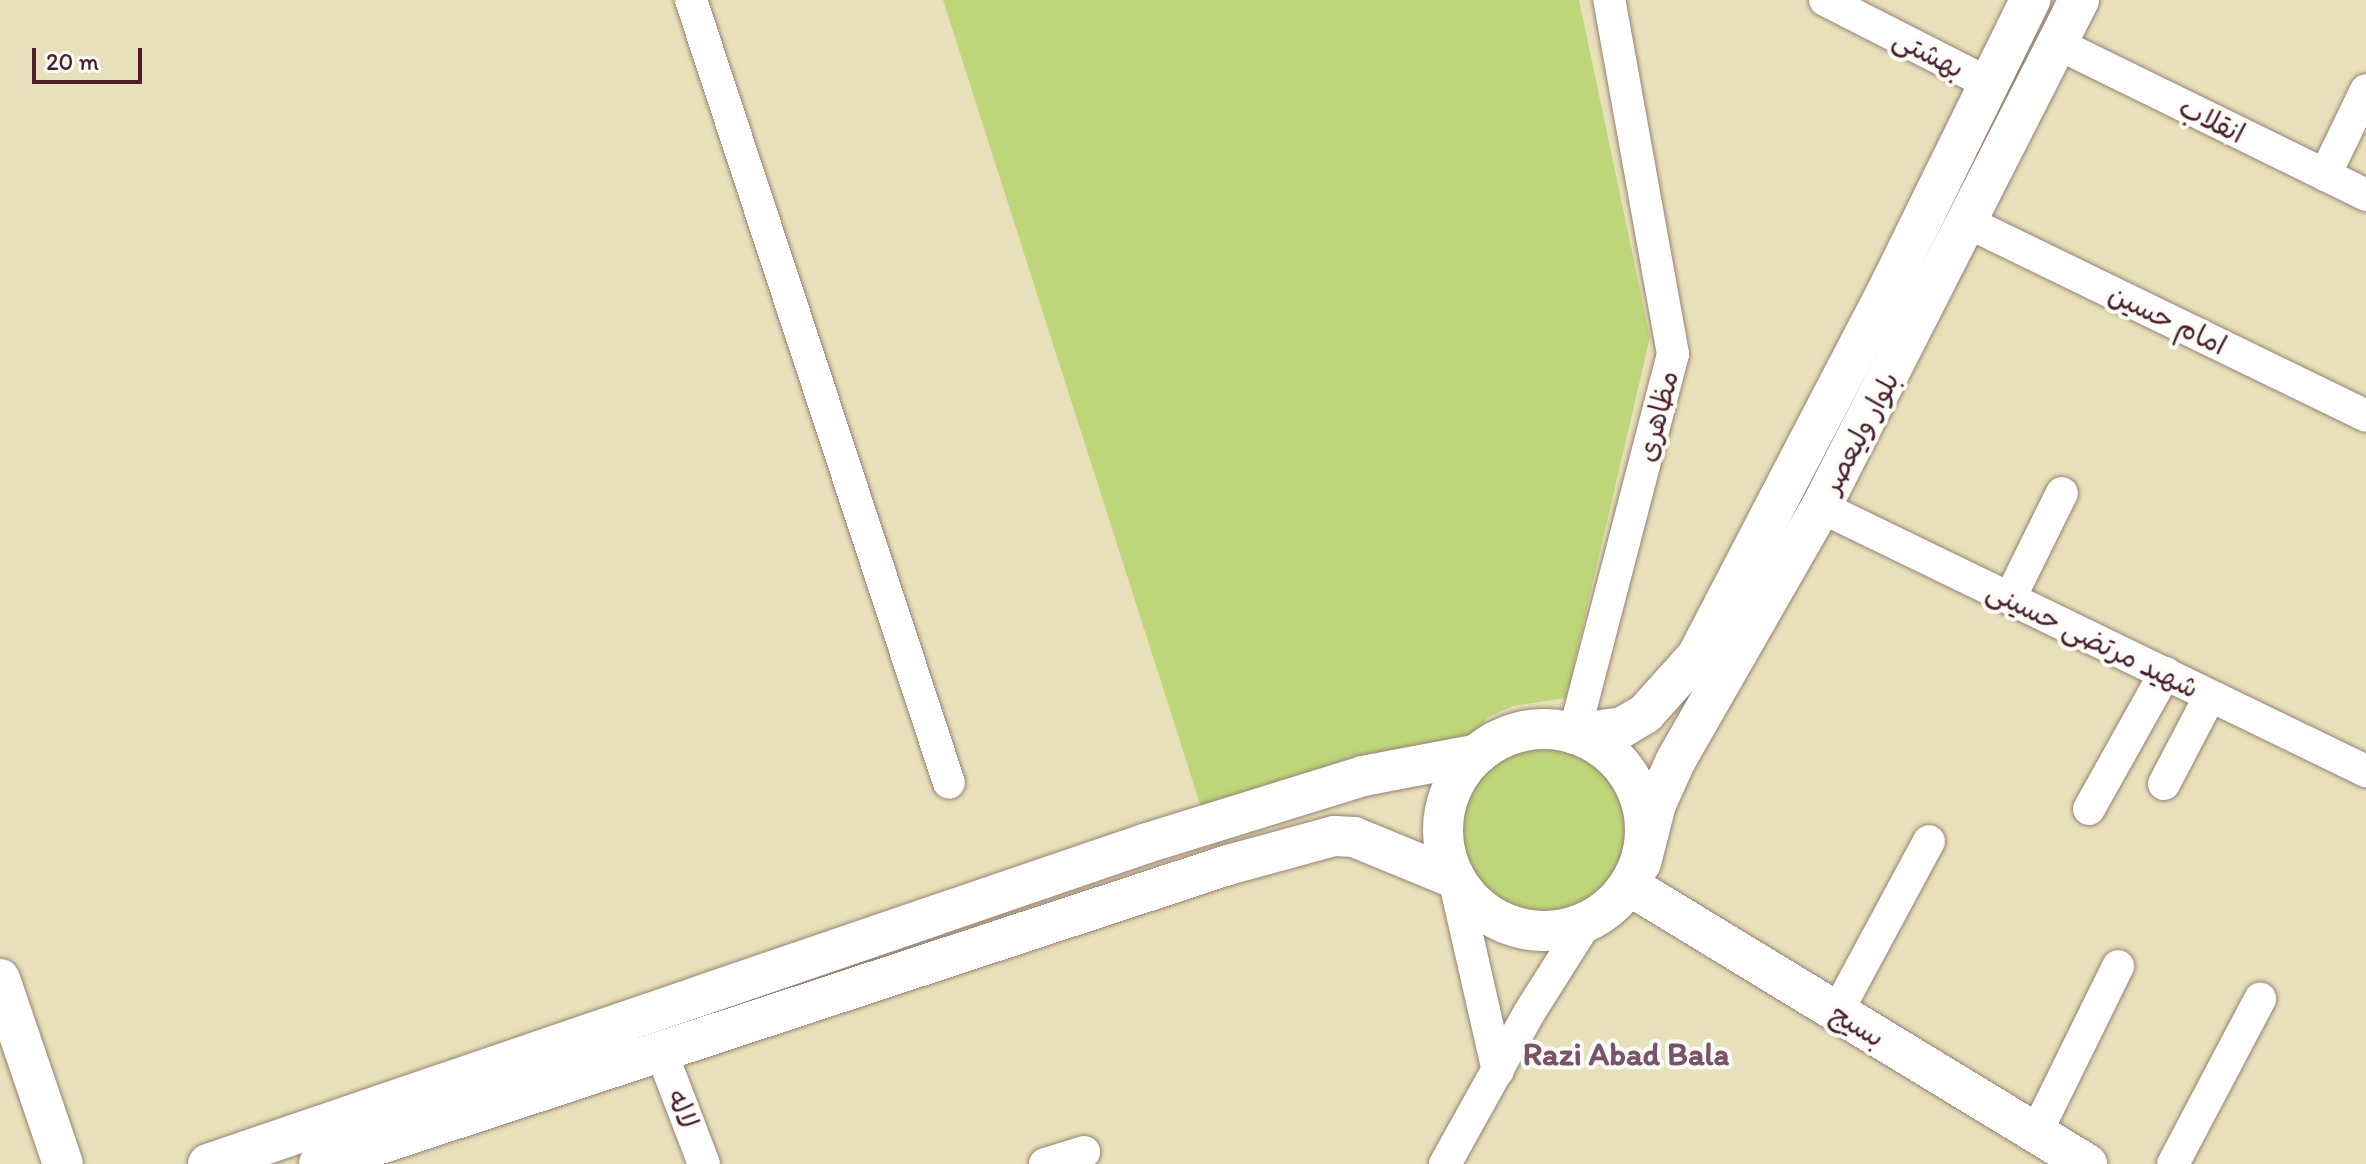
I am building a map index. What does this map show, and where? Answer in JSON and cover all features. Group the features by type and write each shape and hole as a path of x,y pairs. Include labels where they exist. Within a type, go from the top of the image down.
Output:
{"street":[{"path":"691,0 949,783"},
{"name":"مظاهری","path":"1574,734 1673,354 1609,0"},
{"name":"بلوار ولیعصر","path":"1574,734 1623,727 1645,714 1697,656 2030,0"},
{"name":"بلوار ولیعصر","path":"1635,874 1656,804 1676,760 1821,507 1969,223 2079,0"},
{"name":"بهشتی","path":"1834,2 1990,84"},
{"name":"انقلاب","path":"2058,44 2366,195"},
{"path":"2325,175 2366,90"},
{"name":"امام حسین","path":"1969,223 2366,416"},
{"path":"2010,598 2062,493"},
{"name":"شهید مرتضی حسینی","path":"1821,507 2366,771"},
{"path":"2089,809 2165,673"},
{"path":"2164,784 2210,696"},
{"path":"1445,1164 1586,923 1635,874 1645,817 1634,785 1614,757 1574,734 1540,729 1507,736 1478,754 1456,780 1444,811 1444,846 1498,1071"},
{"path":"208,1164 1147,843 1363,776 1478,754"},
{"path":"319,1164 662,1054 1228,865 1334,836 1354,837 1454,878 1473,902 1498,920 1526,930 1557,931 1586,923"},
{"path":"1837,1012 1929,841"},
{"name":"بسیج","path":"1635,874 1837,1012 2087,1164"},
{"path":"2036,1133 2118,966"},
{"path":"0,979 67,1158"},
{"path":"2173,1164 2260,999"},
{"name":"لاله","path":"662,1054 704,1164"},
{"path":"1045,1164 1084,1152"}],"green space":[{"path":"943,0 1579,0 1650,337 1566,698 1513,706 1488,717 1473,736 1202,810"},
{"path":"1547,746 1580,753 1608,771 1626,799 1633,832 1626,865 1608,893 1580,911 1547,918 1514,911 1486,893 1468,865 1461,832 1468,799 1486,771 1514,753"}],"district":[{"name":"Razi Abad Bala","path":"1626,1054"}]}
